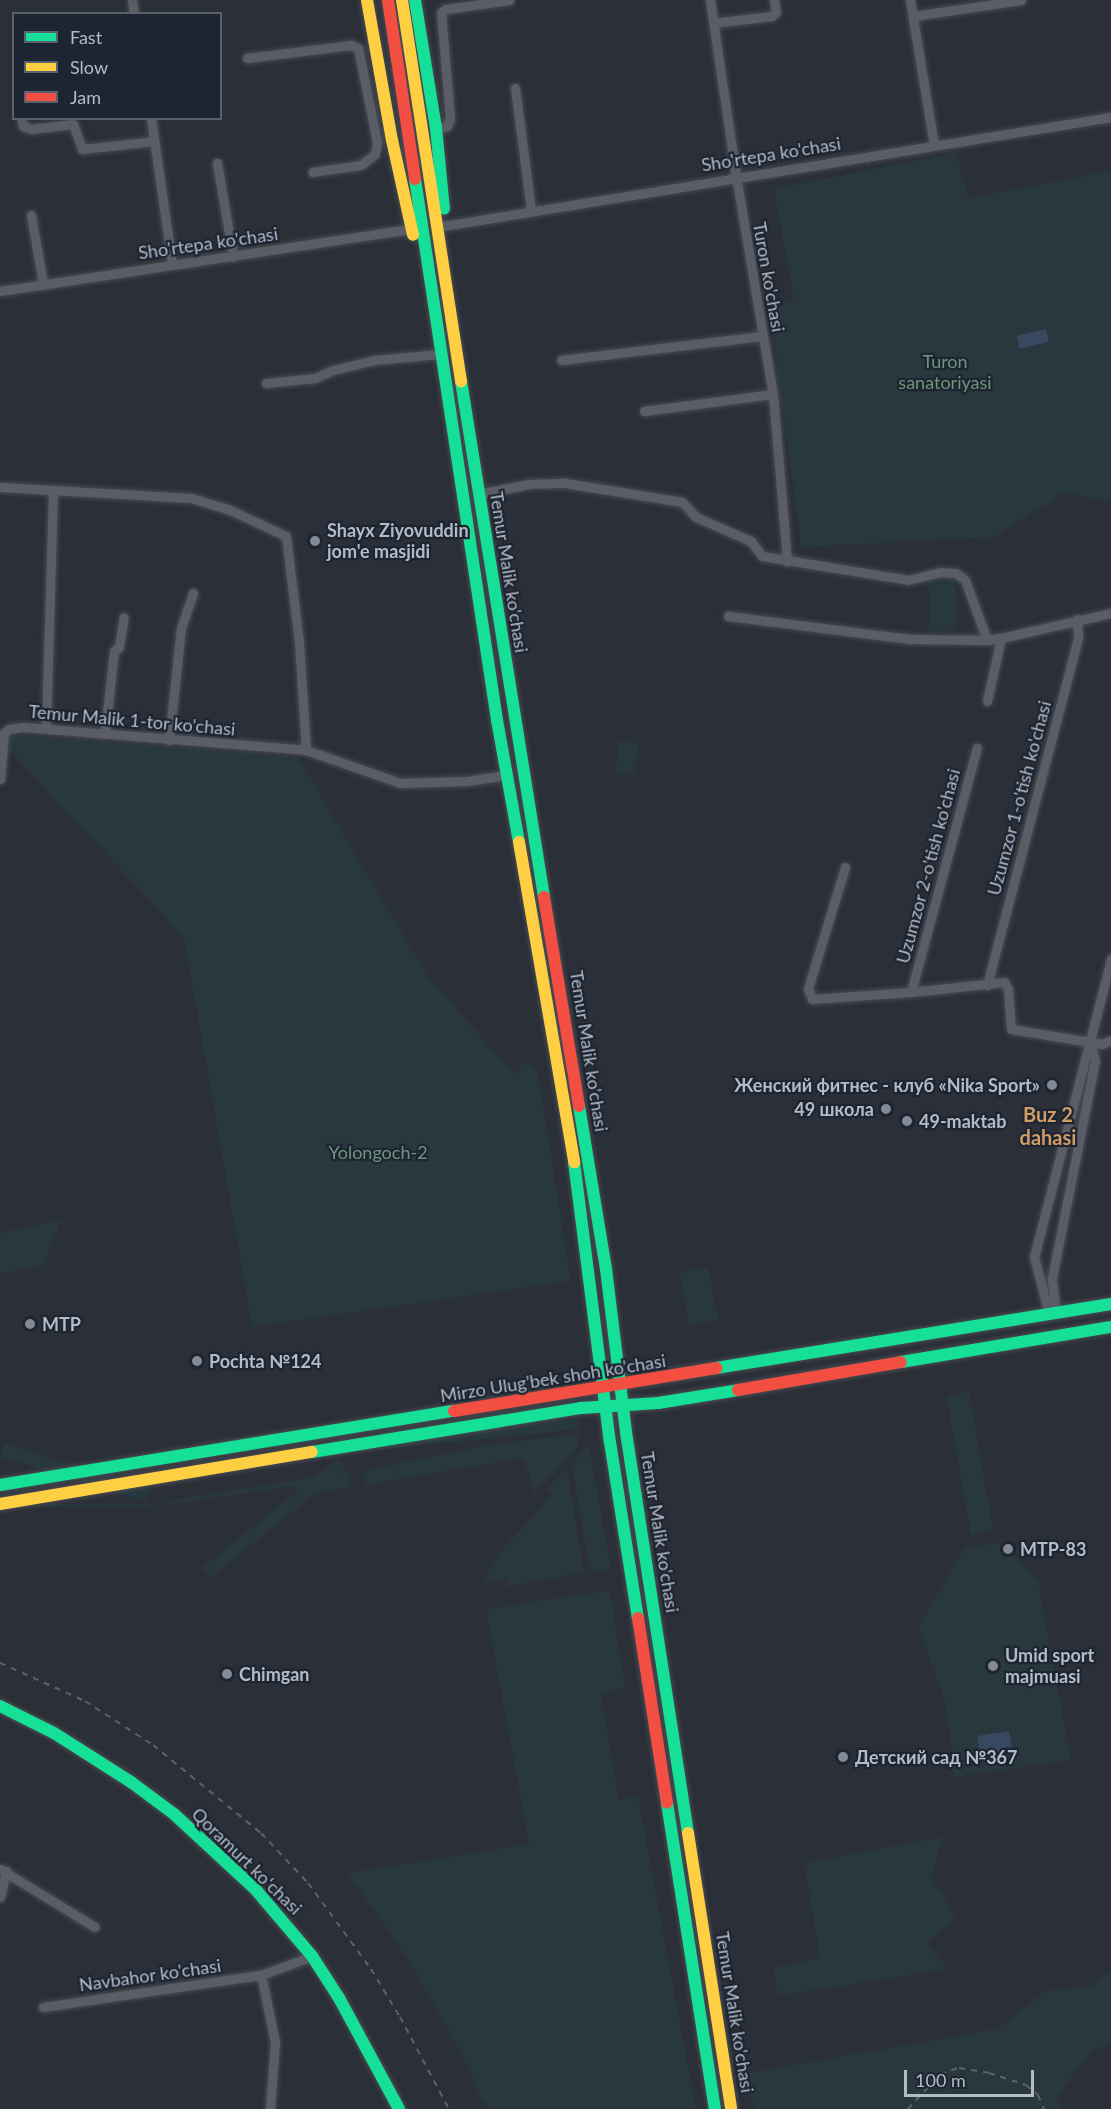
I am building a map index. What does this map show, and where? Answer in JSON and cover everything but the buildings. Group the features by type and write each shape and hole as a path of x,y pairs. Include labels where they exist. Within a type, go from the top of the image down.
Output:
{"main road":[{"path":"367,0 392,140 416,228"},
{"name":"Temur Malik ko'chasi","path":"388,0 416,228 431,298 507,776 569,1126 603,1388 716,2109"},
{"name":"Temur Malik ko'chasi","path":"402,0 441,226 448,297 513,715 606,1269 620,1386 731,2109"},
{"path":"415,0 436,128 441,226"},
{"name":"Mirzo Ulug'bek shoh ko'chasi","path":"0,1485 620,1386 1111,1304"},
{"name":"Mirzo Ulug'bek shoh ko'chasi","path":"0,1504 441,1432 606,1407 669,1401 1111,1327"},
{"path":"940,1333 943,1355"},
{"path":"847,1348 851,1371"},
{"path":"438,1414 441,1432"},
{"name":"Qoramurt koʻchasi","path":"0,1708 81,1749 174,1814 256,1890 311,1957 339,1998 399,2109"},
{"path":"687,1929 704,1927"},
{"name":"Qoramurt koʻchasi","path":"311,1957 394,2109"},
{"path":"700,2009 716,2007"}],"street":[{"path":"436,128 447,126 450,119 441,12 446,9 509,0"},
{"name":"Turon ko'chasi","path":"710,0 735,176 772,394 787,561"},
{"path":"713,23 772,16 776,12 774,0"},
{"path":"910,0 934,145"},
{"path":"913,16 1021,0"},
{"path":"247,58 356,46 360,51 377,142 375,154 365,163 312,172"},
{"path":"515,88 531,210"},
{"name":"Sho'rtepa ko'chasi","path":"441,226 735,176 1111,117"},
{"path":"22,120 23,126 31,129 73,124 82,148 154,141"},
{"path":"151,120 172,264"},
{"path":"377,142 392,140"},
{"path":"217,164 233,257"},
{"path":"31,215 43,284"},
{"name":"Sho'rtepa ko'chasi","path":"0,291 416,228"},
{"path":"561,360 762,336"},
{"path":"266,383 315,378 333,370 374,360 440,354"},
{"path":"644,411 772,394"},
{"path":"479,494 530,484 565,483 682,502 696,517 751,541 762,556 908,580 940,572 956,573 964,580 987,640"},
{"path":"0,487 191,498 228,509 286,536 299,642 306,750"},
{"path":"46,727 53,490"},
{"path":"169,740 181,628 193,593"},
{"path":"728,616 910,639 987,640 1111,613"},
{"path":"105,732 114,651 119,647 124,617"},
{"name":"Uzumzor 1-o'tish ko'chasi","path":"987,985 1078,637 1077,619"},
{"path":"987,701 1001,638"},
{"name":"Temur Malik 1-tor ko'chasi","path":"0,779 6,730 23,727 46,727 169,740 306,750 400,783 468,781 507,776"},
{"name":"Uzumzor 2-o'tish ko'chasi","path":"911,992 977,748"},
{"path":"845,867 808,994 818,1000 1004,982 1008,985 1011,1029 1102,1044 1111,1040"},
{"path":"1053,1314 1034,1257 1082,1063 1090,1042 1111,959"},
{"path":"1053,1314 1052,1278 1095,1061 1090,1042"},
{"path":"0,1897 3,1870 95,1927"},
{"name":"Navbahor ko'chasi","path":"43,2007 261,1975 311,1957"},
{"path":"261,1975 275,2042 270,2109"}],"green space":[{"name":"Turon sanatoriyasi","path":"956,152 968,198 1111,171 1111,502 1065,492 995,537 801,547 769,304 794,300 774,189"},
{"path":"929,580 956,580 956,631 929,631"},
{"name":"Yolongoch-2","path":"11,736 298,757 429,978 514,1074 527,1061 538,1072 571,1281 252,1327 184,937 7,748"},
{"path":"619,741 638,743 635,775 616,773"},
{"path":"61,1220 43,1266 0,1274 0,1233"},
{"path":"708,1267 718,1320 690,1326 680,1273"},
{"path":"969,1392 993,1531 971,1535 946,1396"},
{"path":"578,1419 579,1429 367,1451 366,1441"},
{"path":"580,1434 577,1447 534,1494 524,1458 366,1485 363,1471 492,1444"},
{"path":"5,1444 150,1488 146,1501 1,1457"},
{"path":"589,1445 611,1569 590,1572 572,1464"},
{"path":"338,1458 346,1468 210,1578 202,1568"},
{"path":"567,1467 584,1572 507,1587 506,1579 482,1584 499,1553 552,1495 546,1490"},
{"path":"348,1472 350,1487 304,1495 291,1486 166,1505 166,1501"},
{"path":"0,1504 154,1504 154,1507 0,1507"},
{"name":"Umid sport majmuasi","path":"1012,1543 1016,1559 1038,1581 1071,1760 954,1777 946,1705 918,1627 966,1546"},
{"path":"610,1590 625,1687 601,1694 619,1799 638,1796 696,2109 490,2109 487,2102 482,2100 463,2056 412,1966 348,1873 529,1844 486,1609"},
{"path":"943,1837 931,1878 957,1917 927,1943 948,1969 778,1996 773,1967 820,1958 804,1863"},
{"path":"1111,1971 1111,2044 1092,2050 1057,2096 1063,2109 754,2109 748,2073 997,2029 1047,1990 1091,1987"}],"water":[{"path":"1046,329 1049,342 1020,348 1017,336"},
{"path":"1009,1731 1012,1750 980,1755 977,1736"}],"railway":[{"path":"0,1663 85,1701 153,1745 261,1833 308,1883 371,1969 400,2017 449,2109"},
{"path":"908,2109 940,2074 959,2068 989,2073 1026,2085 1038,2095 1044,2109"}],"traffic: fast":[{"path":"415,0 436,128 444,209"},
{"path":"415,179 497,720 519,842"},
{"path":"461,381 544,897"},
{"path":"579,1106 606,1269 627,1439 688,1833"},
{"path":"574,1162 610,1442 638,1618"},
{"path":"716,1368 1111,1304"},
{"path":"901,1362 1111,1327"},
{"path":"312,1452 581,1408 658,1403 738,1390"},
{"path":"0,1485 454,1411"},
{"path":"0,1706 54,1733 131,1782 174,1814 256,1890 312,1956 339,1998 399,2109"},
{"path":"667,1803 715,2109"}],"traffic: slow":[{"path":"367,0 392,140 413,235"},
{"path":"402,0 461,381"},
{"path":"519,842 574,1162"},
{"path":"0,1504 312,1452"},
{"path":"688,1833 731,2109"}],"traffic: jam":[{"path":"388,0 415,179"},
{"path":"544,897 579,1106"},
{"path":"738,1390 901,1362"},
{"path":"454,1411 716,1368"},
{"path":"638,1618 667,1803"}],"place":[{"name":"Shayx Ziyovuddin jom'e masjidi","path":"315,541"},
{"name":"Женский фитнес - клуб «Nika Sport»","path":"1052,1085"},
{"name":"49 школа","path":"886,1109"},
{"name":"49-maktab","path":"907,1121"},
{"name":"MTP","path":"30,1324"},
{"name":"Pochta №124","path":"197,1361"},
{"name":"MTP-83","path":"1008,1549"},
{"name":"Umid sport majmuasi","path":"993,1666"},
{"name":"Chimgan","path":"227,1674"},
{"name":"Детский сад №367","path":"843,1757"}],"district":[{"name":"Buz 2 dahasi","path":"1048,1126"}]}
